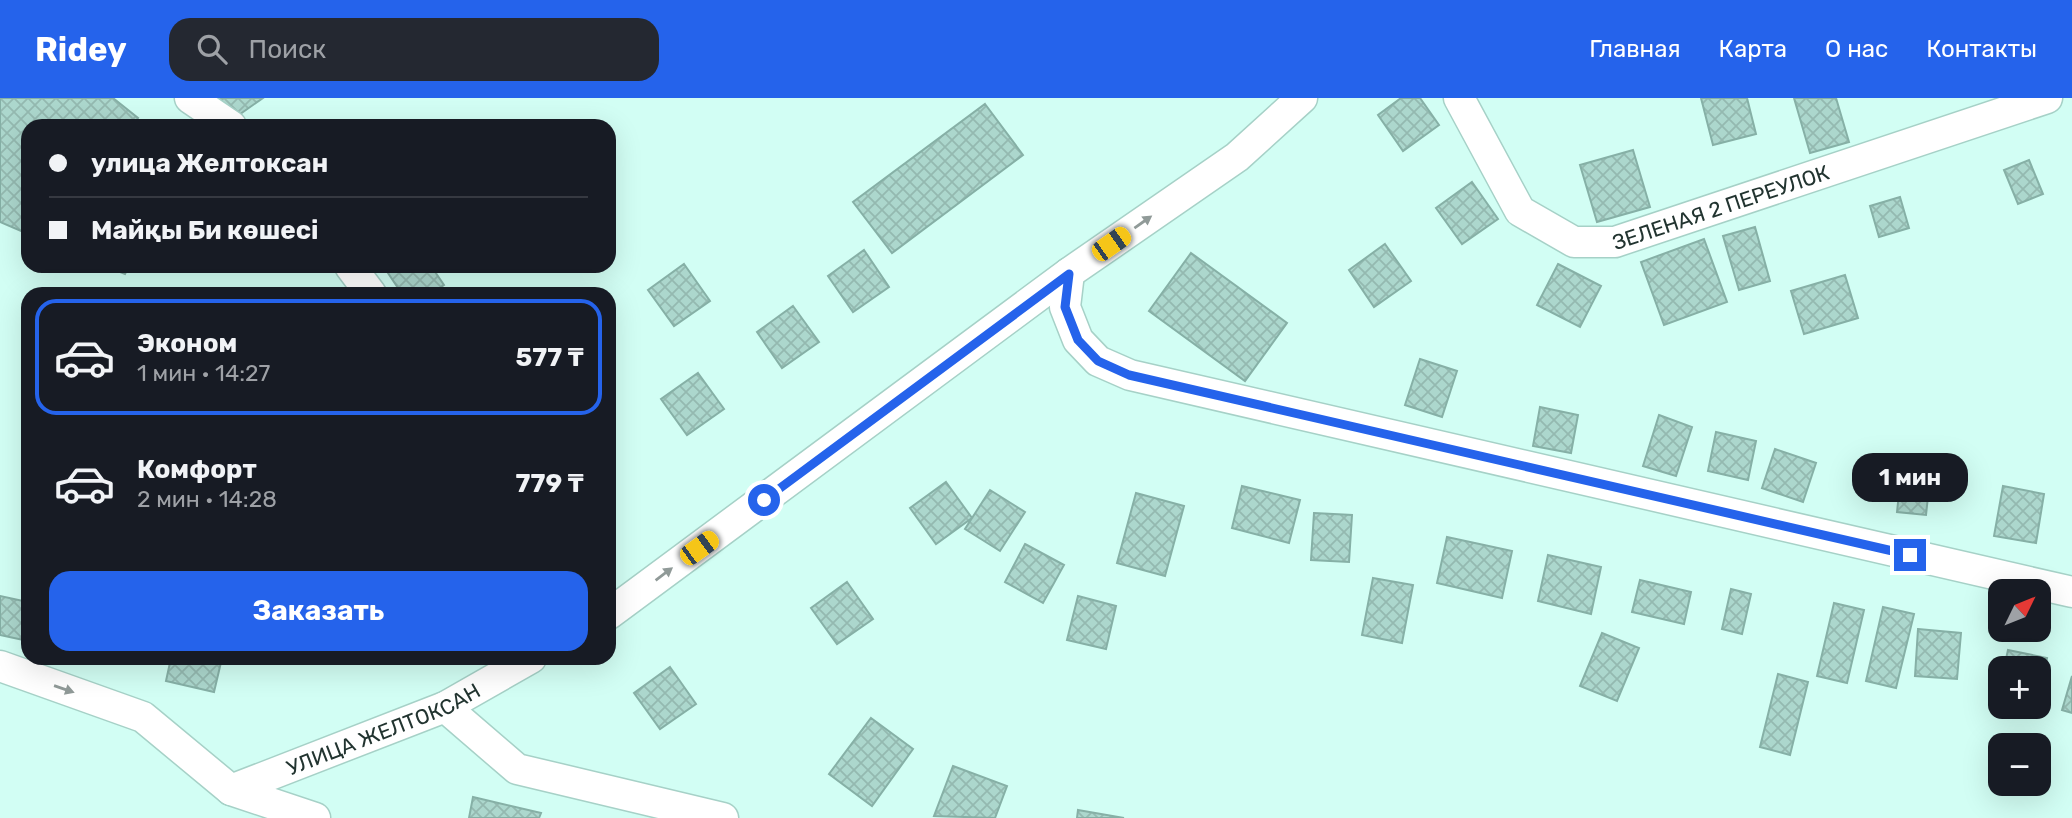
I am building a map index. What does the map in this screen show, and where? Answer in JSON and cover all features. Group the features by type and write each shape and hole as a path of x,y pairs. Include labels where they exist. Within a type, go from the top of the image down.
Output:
{"street":[{"path":"190,98 221,119"},
{"path":"616,608 1069,274 1237,157 1302,98"},
{"name":"ЗЕЛЕНАЯ 2 ПЕРЕУЛОК","path":"1459,98 1520,211 1574,242 1615,242 2047,98"},
{"path":"354,273 366,287"},
{"path":"1069,274 1065,307 1078,340 1098,361 1129,375 2072,592"},
{"name":"УЛИЦА ЖЕЛТОКСАН","path":"231,790 445,706 518,665"},
{"path":"0,666 143,717 231,790 315,818"},
{"path":"445,706 517,769 723,818"}],"building":[{"path":"0,98 113,98 138,118 21,119 21,231 0,222"},
{"path":"219,98 263,98 233,119"},
{"path":"1401,98 1420,98 1439,125 1403,151 1378,115"},
{"path":"1701,98 1747,98 1756,134 1713,145"},
{"path":"1794,98 1836,98 1849,142 1810,153"},
{"path":"985,104 1023,155 892,253 853,202"},
{"path":"1633,150 1650,207 1597,222 1580,165"},
{"path":"2029,160 2043,194 2018,204 2004,170"},
{"path":"1472,182 1498,219 1462,244 1436,208"},
{"path":"1900,197 1909,228 1879,237 1870,206"},
{"path":"1755,227 1770,281 1739,290 1723,236"},
{"path":"1704,239 1727,302 1664,325 1641,262"},
{"path":"1385,244 1411,281 1374,307 1349,270"},
{"path":"864,250 889,287 853,312 828,276"},
{"path":"1191,253 1287,323 1245,381 1149,311"},
{"path":"684,264 710,301 674,326 648,290"},
{"path":"1558,264 1601,286 1580,327 1537,305"},
{"path":"388,273 436,273 444,285 441,287 397,287"},
{"path":"1845,275 1858,318 1804,334 1791,291"},
{"path":"793,306 819,342 782,368 757,332"},
{"path":"1420,359 1457,371 1442,417 1405,405"},
{"path":"698,373 724,409 687,435 661,399"},
{"path":"1540,407 1578,415 1571,453 1533,446"},
{"path":"1659,415 1692,427 1676,476 1643,466"},
{"path":"1716,432 1756,441 1748,480 1708,471"},
{"path":"1775,449 1816,463 1803,502 1762,488"},
{"path":"1901,475 1930,478 1926,515 1897,512"},
{"path":"946,482 972,518 936,544 910,508"},
{"path":"1242,486 1300,500 1289,543 1232,528"},
{"path":"2003,486 2044,494 2036,543 1994,536"},
{"path":"990,490 1025,512 1000,551 965,529"},
{"path":"1136,493 1184,506 1165,576 1117,563"},
{"path":"1314,513 1352,515 1349,562 1311,560"},
{"path":"1447,537 1512,551 1502,598 1437,583"},
{"path":"1025,544 1064,565 1043,603 1005,582"},
{"path":"1548,555 1601,567 1591,614 1538,601"},
{"path":"1373,578 1413,585 1402,643 1362,635"},
{"path":"1640,580 1691,592 1684,624 1632,612"},
{"path":"847,582 873,619 837,644 811,608"},
{"path":"1731,589 1751,594 1742,634 1722,629"},
{"path":"0,596 21,600 21,640 0,635"},
{"path":"1078,596 1116,606 1106,649 1067,640"},
{"path":"1834,603 1864,610 1847,683 1817,676"},
{"path":"1883,607 1914,614 1896,688 1866,681"},
{"path":"1918,629 1961,633 1957,679 1915,676"},
{"path":"1602,633 1639,648 1617,701 1580,686"},
{"path":"2008,650 2037,656 2007,656"},
{"path":"169,665 220,665 214,692 166,681"},
{"path":"670,667 696,704 660,729 634,693"},
{"path":"1778,674 1808,682 1790,755 1760,747"},
{"path":"2072,676 2072,713 2062,710"},
{"path":"871,718 913,749 872,806 829,774"},
{"path":"953,766 1007,786 995,818 934,816"},
{"path":"473,797 541,813 539,818 469,818"},
{"path":"1078,810 1124,818 1077,818"}],"route":[{"path":"764,500 1069,274 1065,307 1078,340 1098,361 1129,375 1910,555"}]}
